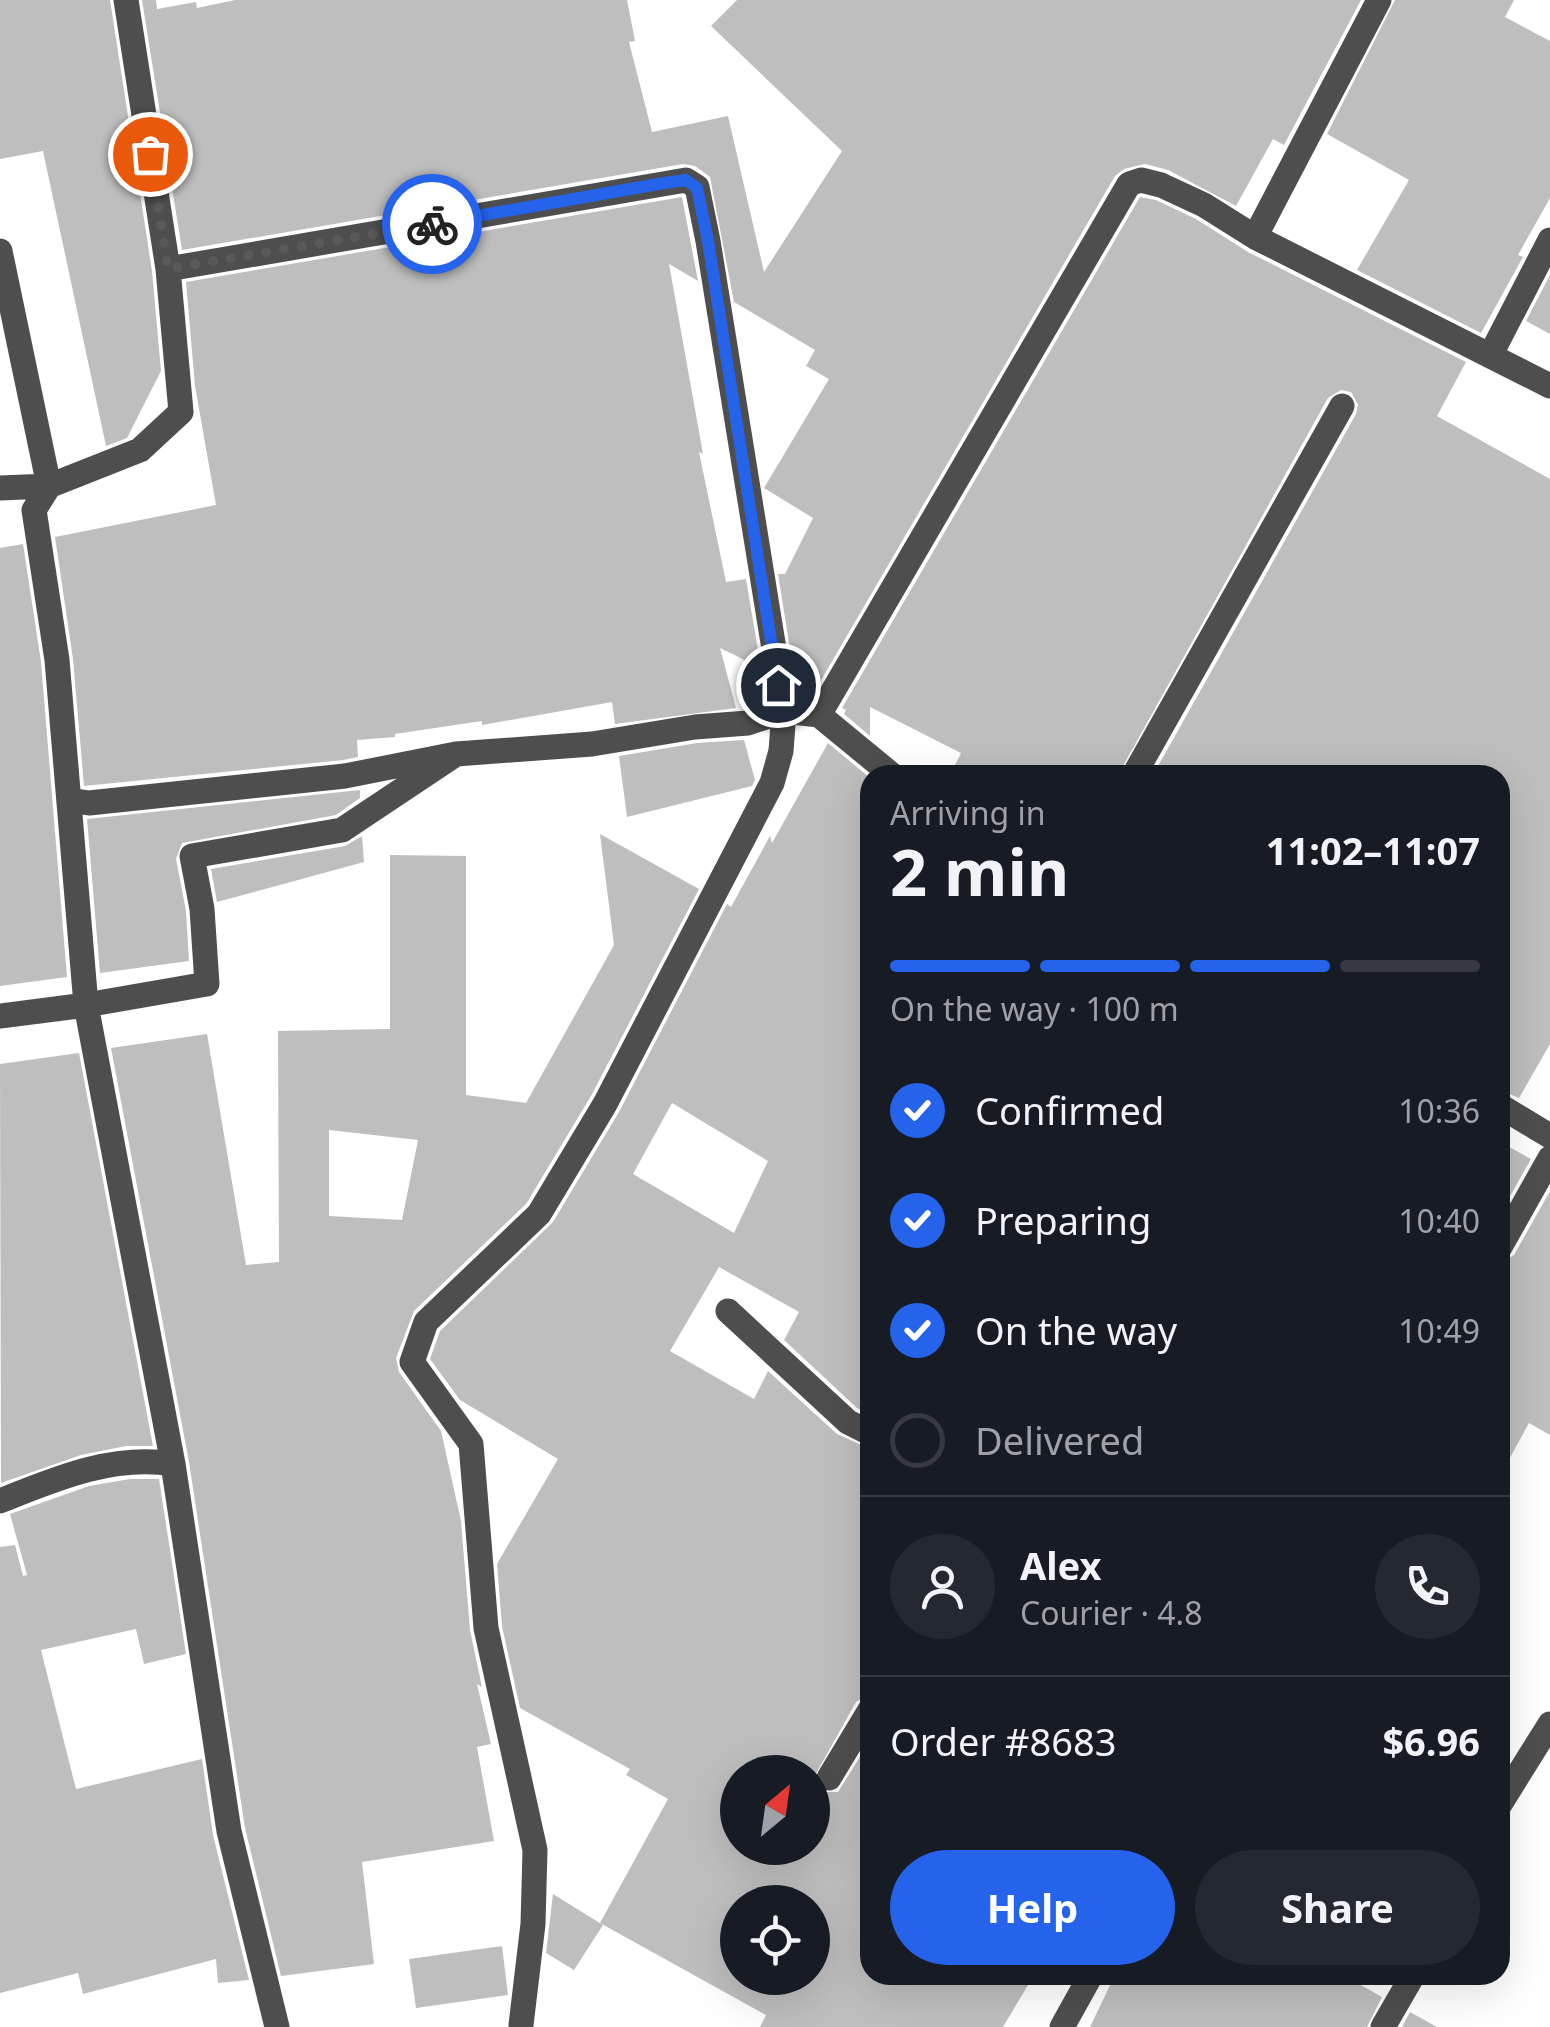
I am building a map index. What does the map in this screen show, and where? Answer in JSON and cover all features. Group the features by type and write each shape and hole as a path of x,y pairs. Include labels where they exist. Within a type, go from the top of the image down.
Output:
{"street":[{"path":"0,488 49,486 140,450 182,412 168,269 126,0"},
{"path":"1255,237 1379,0"},
{"path":"168,269 686,180 697,188 708,241 784,711 781,750 772,784 605,1104 539,1214 426,1322 412,1362 471,1444 486,1628 535,1850 533,1924 522,2026"},
{"path":"819,715 1129,184 1141,180 1161,184 1204,204 1255,237 1550,386"},
{"path":"1490,356 1550,240"},
{"path":"0,251 49,486 34,510 57,660 86,1005 173,1464 229,1831 278,2027"},
{"path":"1140,765 1342,406"},
{"path":"68,800 89,803 345,776 456,754 592,744 748,722 784,711 819,715 880,765"},
{"path":"0,1016 207,984 202,909 192,856 342,830 456,754"},
{"path":"1510,1112 1550,1136"},
{"path":"1510,1229 1550,1158"},
{"path":"728,1311 848,1422 860,1428"},
{"path":"0,1501 69,1473 147,1460 173,1464"},
{"path":"1510,1788 1550,1724"},
{"path":"830,1776 860,1727"},
{"path":"1062,2027 1085,1985"},
{"path":"1383,2027 1406,1985"}],"building":[{"path":"0,0 110,0 152,271 161,371 127,438 106,446 43,151 0,159"},
{"path":"142,0 156,0 157,9 196,2 197,8 235,0 627,0 635,41 629,42 652,132 728,116 764,272 842,151 711,26 737,0 1361,0 1284,145 1273,139 1236,206 1168,170 1145,164 1124,169 1115,176 813,694 796,686 778,574 785,574 813,518 764,488 829,379 806,366 815,350 734,302 710,177 695,166 683,164 182,250"},
{"path":"1395,0 1514,0 1505,17 1550,41 1550,198 1481,333 1357,270 1409,180 1327,134"},
{"path":"682,197 698,281 669,264 703,454 699,452 726,582 746,579 761,668 720,648 736,708 615,724 612,702 482,725 482,721 357,740 358,757 343,760 84,786 73,659 55,537 216,505 195,386 186,282"},
{"path":"1140,197 1156,200 1196,219 1248,252 1466,362 1437,416 1550,479 1550,1044 1519,1098 1510,1094 1510,765 1159,765 1356,414 1358,405 1351,392 1341,390 1328,398 1124,765 955,765 961,753 870,707 870,736 842,708"},
{"path":"1550,275 1550,334 1526,321"},
{"path":"23,544 41,662 67,977 0,986 0,548"},
{"path":"744,740 755,780 752,786 627,817 619,756"},
{"path":"828,743 860,770 860,1410 784,1340 799,1312 719,1267 670,1351 754,1399 768,1371 837,1434 860,1444 860,1700 826,1755 720,1755 720,1865 830,1865 830,1792 838,1792 860,1757 860,1985 1028,1985 1003,2027 760,2027 766,2015 730,1995 830,1995 830,1885 720,1885 720,1990 600,1923 668,1799 626,1775 630,1769 520,1708 502,1626 497,1564 558,1459 460,1400 430,1359 440,1331 553,1222 619,1112 727,904 731,907","holes":["672,1103 768,1161 734,1233 633,1174"]},
{"path":"360,790 360,798 336,815 182,843 176,859 186,911 189,961 100,973 87,819"},
{"path":"600,834 699,889 591,1096 526,1204 414,1311 396,1358 399,1372 441,1431 461,1521 470,1630 482,1687 477,1684 491,1744 477,1747 494,1841 362,1862 374,1964 281,1976 245,1828 189,1462 111,1048 207,1034 246,1265 279,1262 278,1031 390,1029 390,855 466,856 466,1095 526,1103 614,945","holes":["329,1130 418,1140 402,1220 329,1216"]},
{"path":"362,836 364,862 217,902 211,869 345,846"},
{"path":"79,1053 153,1446 126,1446 81,1455 1,1483 0,1064"},
{"path":"1510,1147 1531,1159 1510,1196"},
{"path":"1550,1191 1550,1435 1529,1423 1510,1458 1510,1257"},
{"path":"159,1479 186,1654 144,1664 136,1629 41,1650 76,1789 202,1759 213,1835 249,1980 218,1983 216,1959 83,1994 78,1973 0,1993 0,1547 15,1545 23,1576 27,1575 10,1514 89,1486"},
{"path":"553,1894 603,1925 574,1970 546,1953"},
{"path":"502,1946 508,1995 416,2008 409,1959"},
{"path":"1110,1985 1361,1985 1382,1997 1367,2027 1090,2027"},
{"path":"1410,2012 1437,2027 1402,2027"}],"way so far":[{"path":"150,154 168,269 432,224"}],"route":[{"path":"432,224 686,180 697,188 778,685"}]}
